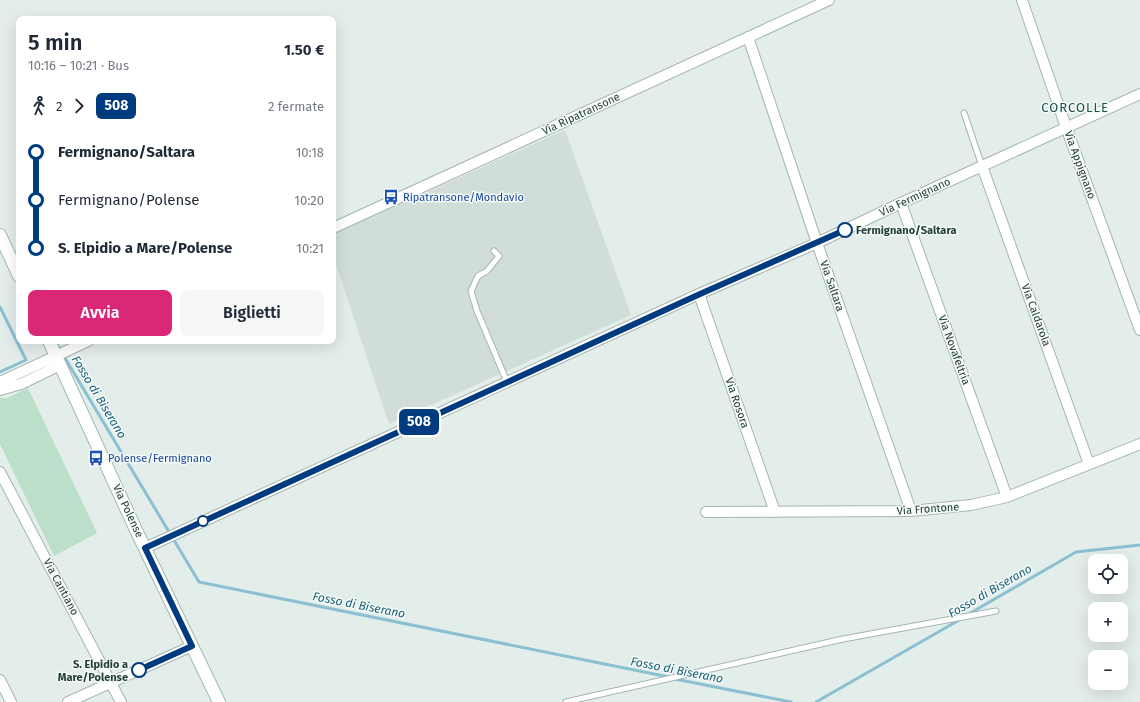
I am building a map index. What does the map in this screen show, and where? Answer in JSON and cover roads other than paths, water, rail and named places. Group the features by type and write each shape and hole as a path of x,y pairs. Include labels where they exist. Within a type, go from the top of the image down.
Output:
{"main road":[{"path":"0,235 16,270"},
{"name":"Via Polense","path":"49,344 52,363 145,548 219,702"}],"street":[{"name":"Via Ripatransone","path":"336,227 829,0"},
{"name":"Via Appignano","path":"1022,0 1066,127 1140,330"},
{"name":"Via Saltara","path":"748,37 817,243 911,511"},
{"name":"Via Fermignano","path":"145,548 700,294 817,243 1140,94"},
{"name":"Via Caldarola","path":"982,166 1089,464"},
{"name":"Via Novafeltria","path":"901,203 1007,497"},
{"name":"Via Rosora","path":"700,294 775,512"},
{"path":"0,382 30,374 52,363 83,344"},
{"path":"0,390 14,387 30,374"},
{"name":"Via Frontone","path":"706,512 911,511 971,506 1007,497 1140,444"},
{"name":"Via Cantiano","path":"0,472 121,702"},
{"path":"68,702 192,646"},
{"path":"0,680 11,702"}],"lane":[{"path":"964,113 982,166"},
{"path":"494,251 499,256 487,271 478,276 471,291 477,311 507,382"},
{"path":"566,702 843,639 996,611"}],"waterway":[{"path":"0,307 16,340"},
{"path":"0,372 26,360 18,344"},
{"name":"Fosso di Biserano","path":"57,344 199,582 669,677"},
{"name":"Fosso di Biserano","path":"967,615 1076,552 1140,545"},
{"name":"Fosso di Biserano","path":"816,702 961,619"},
{"name":"Fosso di Biserano","path":"675,679 791,702"}],"place":[{"name":"Ripatransone/Mondavio","path":"391,197"},
{"name":"Fermignano/Saltara","path":"845,230"},
{"name":"Polense/Fermignano","path":"96,458"},
{"name":"S. Elpidio a Mare/Polense","path":"139,670"}],"district":[{"name":"CORCOLLE","path":"1075,107"}]}
